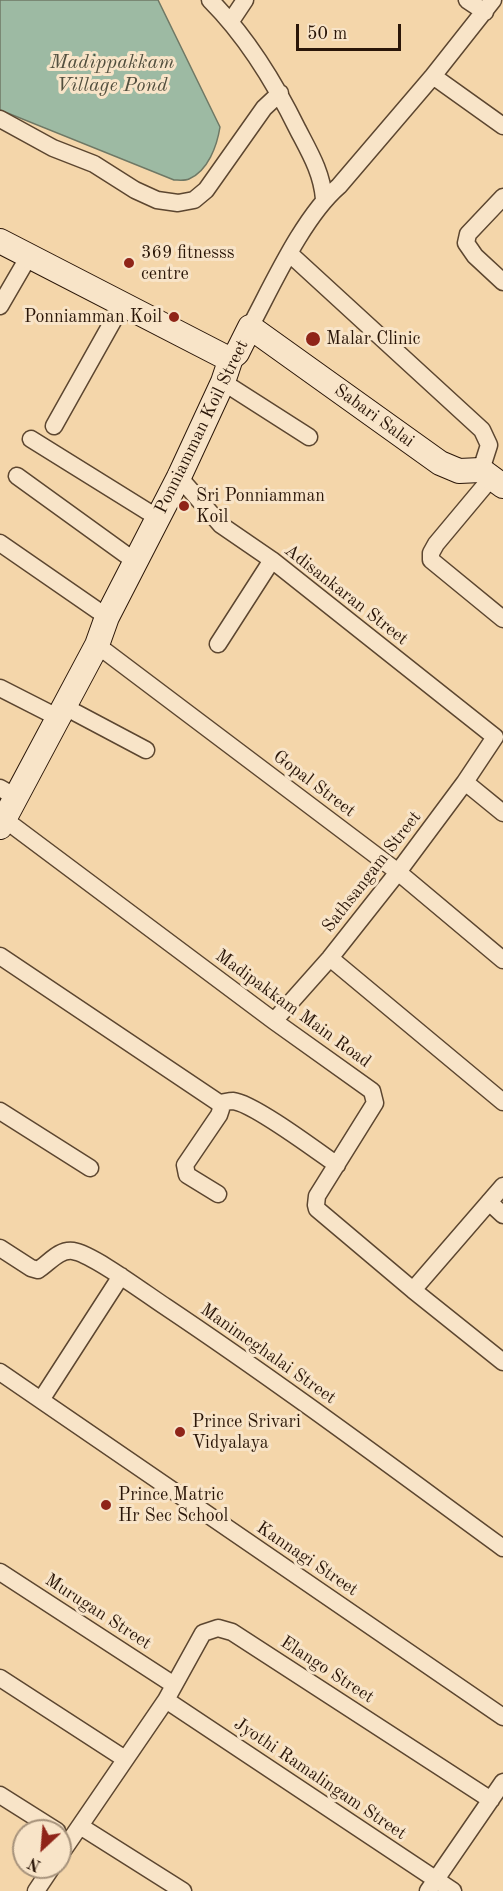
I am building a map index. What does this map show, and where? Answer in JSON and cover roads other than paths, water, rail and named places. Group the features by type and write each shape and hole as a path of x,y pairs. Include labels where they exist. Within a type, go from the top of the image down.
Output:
{"main road":[{"path":"0,241 225,357 231,358"},
{"name":"Ponniamman Koil Street","path":"2,823 8,793 60,712 97,645 107,617 179,477 223,382 231,358 237,352 250,327"},
{"name":"Sabari Salai","path":"250,327 440,463 459,471 492,478"}],"street":[{"path":"210,0 231,21 280,93 320,173 324,199"},
{"path":"231,21 246,0"},
{"path":"467,0 489,6"},
{"name":"Ponniamman Koil Street","path":"250,327 290,254 324,199 339,186 489,6"},
{"path":"433,76 503,126"},
{"path":"0,119 53,148 94,164 142,194 157,200 178,203 194,200 206,190 264,108 280,93"},
{"path":"503,197 468,234 466,243 475,256 503,282"},
{"path":"290,254 482,429 489,445 492,478 436,544 431,552 431,560 503,619"},
{"path":"0,306 29,256"},
{"path":"54,426 123,303"},
{"path":"223,382 309,437"},
{"path":"31,439 158,518"},
{"path":"17,476 136,562"},
{"name":"Adisankaran Street","path":"179,477 221,525 272,560 495,737"},
{"path":"0,543 107,617"},
{"path":"218,644 272,560"},
{"name":"Gopal Street","path":"97,645 398,872 503,960"},
{"path":"0,688 146,750"},
{"name":"Sathsangam Street","path":"274,1021 330,958 398,872 465,782 495,737"},
{"path":"465,782 503,813"},
{"name":"Madipakkam Main Road","path":"2,823 372,1091 375,1103 317,1196 317,1209 503,1362"},
{"path":"0,956 219,1103 221,1109 219,1115 185,1165 188,1175 218,1194"},
{"path":"330,958 503,1102"},
{"path":"219,1103 232,1101 243,1104 272,1120 337,1165"},
{"path":"0,1111 90,1168"},
{"path":"413,1290 503,1186"},
{"path":"489,1202 503,1215"},
{"name":"Manimeghalai Street","path":"0,1248 38,1270 62,1252 69,1250 80,1252 121,1276 263,1372 503,1548"},
{"path":"41,1400 121,1276"},
{"name":"Kannagi Street","path":"0,1371 503,1717"},
{"name":"Murugan Street","path":"0,1572 174,1685"},
{"name":"Elango Street","path":"72,1826 125,1759 166,1700 203,1633 218,1628 232,1632 491,1800"},
{"path":"0,1678 125,1759"},
{"name":"Jyothi Ramalingam Street","path":"166,1700 432,1885 453,1891"},
{"path":"432,1885 503,1782"},
{"path":"0,1795 43,1819"},
{"path":"72,1835 183,1891"}],"water":[{"name":"Madippakkam Village Pond","path":"0,0 158,0 220,127 214,150 206,164 196,175 187,180 174,180 0,110"}],"place":[{"name":"369 fitnesss centre","path":"129,263"},
{"name":"Ponniamman Koil","path":"174,317"},
{"name":"Malar Clinic","path":"313,339"},
{"name":"Sri Ponniamman Koil","path":"184,506"},
{"name":"Prince Srivari Vidyalaya","path":"180,1432"},
{"name":"Prince Matric Hr Sec School","path":"106,1505"}]}
